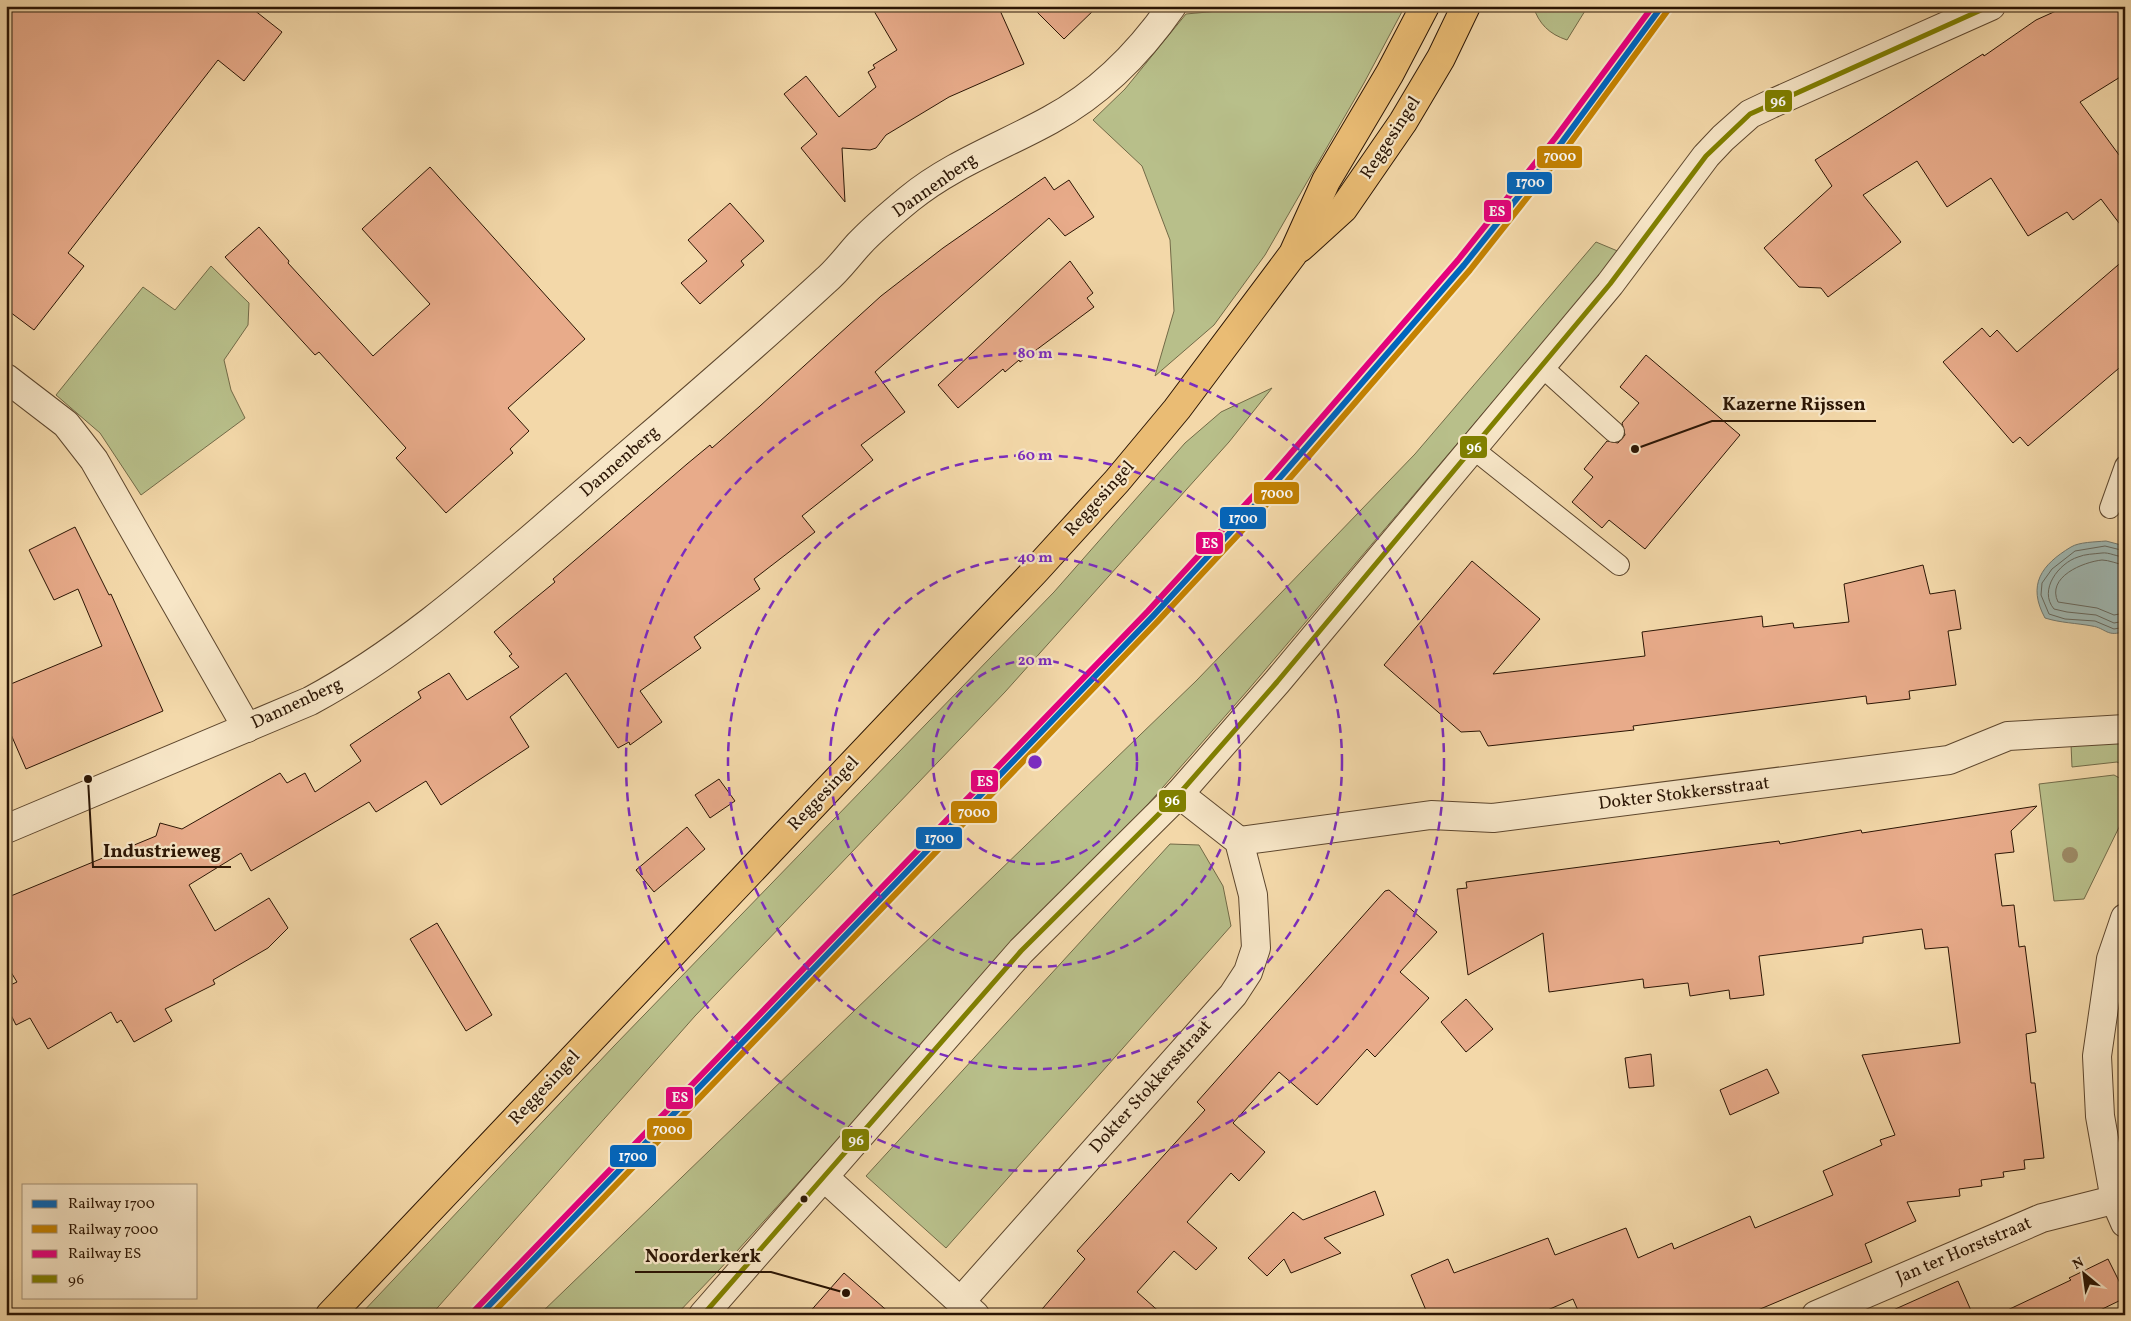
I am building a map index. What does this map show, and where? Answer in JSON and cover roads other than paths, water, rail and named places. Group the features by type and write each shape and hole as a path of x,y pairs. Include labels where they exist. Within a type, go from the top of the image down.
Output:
{"main road":[{"name":"Reggesingel","path":"1293,254 1326,181 1390,72 1424,6"},
{"name":"Reggesingel","path":"330,1315 1048,557 1117,481 1177,409 1293,254 1343,209 1404,122 1441,58 1466,6"}],"street":[{"name":"Dannenberg","path":"6,829 310,702 343,684 448,610 759,342 829,278 860,243 911,198 948,172 1067,110 1124,64 1147,42 1172,6"},
{"path":"703,1315 1021,951 1179,794 1277,682 1610,284 1706,156 1723,138 1750,114 1991,6"},
{"path":"6,378 66,424 94,460 247,728"},
{"name":"Dokter Stokkersstraat","path":"968,1308 1233,996 1248,972 1256,948 1253,895 1239,841 1431,816 1493,818 1522,815 1948,760 2008,736 2125,729"},
{"path":"1179,794 1239,841"},
{"path":"2122,1207 2100,1116 2097,1056 2111,959 2125,918"},
{"path":"824,1177 968,1308"},
{"name":"Jan ter Horststraat","path":"1816,1315 2042,1218 2122,1207"}],"lane":[{"path":"1541,366 1614,432"},
{"path":"1472,448 1619,565"},
{"path":"2110,508 2125,466"}],"water":[{"path":"2106,541 2125,546 2125,631 2110,633 2097,627 2045,618 2037,596 2037,586 2045,569 2052,561 2074,545"}],"rail line":[{"name":"ES","path":"475,1310 1148,611 1265,483 1458,260 1556,137 1653,6"},
{"name":"1700","path":"480,1315 1153,616 1271,488 1464,265 1562,142 1662,6"},
{"name":"7000","path":"491,1315 1158,621 1277,493 1470,270 1568,146 1668,10"}],"place":[{"name":"Kazerne Rijssen","path":"1635,449"},
{"name":"Industrieweg","path":"88,779"},
{"name":"Noorderkerk","path":"846,1293"}]}
